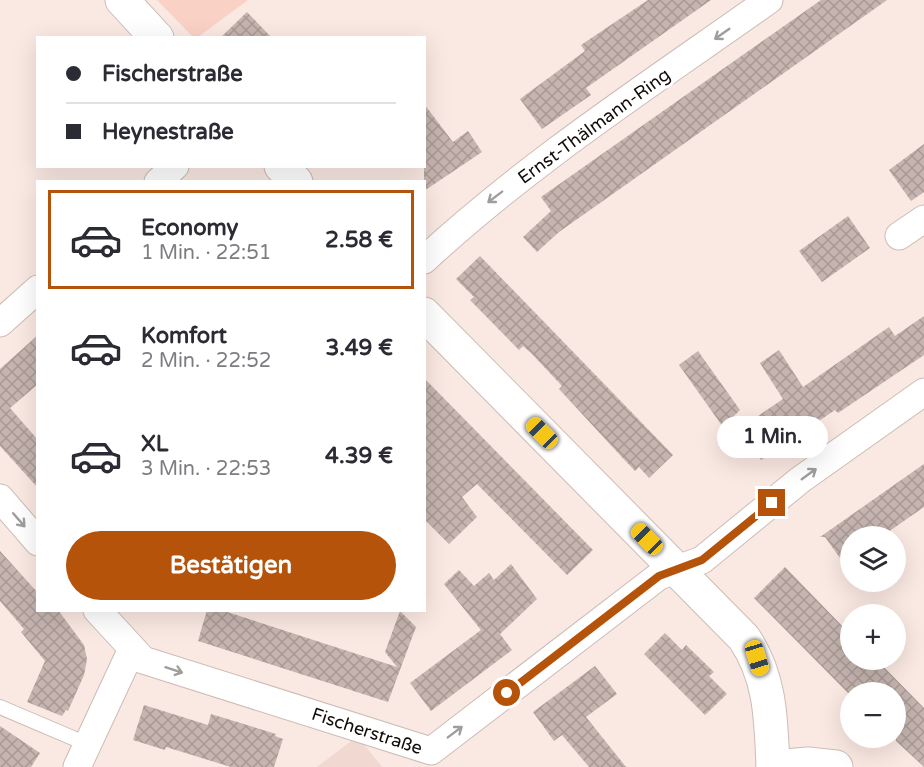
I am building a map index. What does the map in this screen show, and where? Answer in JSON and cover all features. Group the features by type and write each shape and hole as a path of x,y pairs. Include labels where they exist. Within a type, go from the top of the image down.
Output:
{"main road":[{"path":"122,0 155,36"},
{"path":"283,168 294,180"},
{"path":"426,316 744,638 757,658 768,700 773,767 808,764 836,767"}],"street":[{"name":"Ernst-Thälmann-Ring","path":"426,258 480,209 535,167 769,0"},
{"path":"160,180 173,168"},
{"path":"899,236 924,219"},
{"path":"0,323 36,292"},
{"path":"678,569 702,560 800,480 924,392"},
{"path":"0,498 36,540"},
{"name":"Fischerstraße","path":"99,612 143,660 431,751 659,576 678,569"},
{"path":"82,756 132,649"}],"lane":[{"path":"0,707 82,756"}],"shaded area":[{"path":"157,0 248,0 199,36 192,36"},
{"path":"354,739 362,742 382,767 317,767"}],"building":[{"path":"648,0 711,0 586,88 591,95 542,129 520,99 585,51 581,45"},
{"path":"821,0 887,0 559,232 537,252 523,237 551,211 541,197"},
{"path":"247,12 270,36 222,36"},
{"path":"426,107 453,142 468,131 482,152 426,190 426,180 424,180"},
{"path":"924,144 924,192 911,201 889,170"},
{"path":"848,216 870,248 822,282 799,251"},
{"path":"480,256 673,455 649,478 639,467 635,471 559,389 562,386 532,354 523,346 519,350 470,300 474,297 456,279"},
{"path":"924,316 924,355 838,413 835,410 761,460 739,429 783,399 760,363 779,350 803,387 889,327 895,336"},
{"path":"36,337 36,386 10,408 36,438 36,486 0,446 0,369"},
{"path":"698,351 740,410 723,427 679,365"},
{"path":"426,380 593,550 567,575 477,484 462,497 477,517 449,544 426,521"},
{"path":"924,464 924,507 897,526 840,526 840,558 825,537 820,537"},
{"path":"0,551 36,591 36,612 59,612 84,645 87,659 84,675 68,711 66,710 62,716 27,702 45,661 21,632 24,629 0,601"},
{"path":"511,564 537,599 500,634 512,650 431,711 410,683 481,630 444,584 459,570 474,586 489,573 494,580"},
{"path":"785,567 840,624 840,670 887,670 899,682 840,682 840,685 754,598"},
{"path":"206,612 227,612 397,667 385,652 400,612 416,627 388,702 198,641"},
{"path":"665,633 682,650 686,645 714,672 709,676 727,694 705,715 644,654"},
{"path":"595,666 617,694 586,717 626,767 589,767 562,735 554,741 533,712"},
{"path":"906,690 924,708 924,767 904,748 906,748"},
{"path":"144,705 208,725 211,714 276,734 275,736 283,739 274,767 231,767 166,747 165,750 133,740"},
{"path":"0,726 40,753 31,767 0,767"}],"route":[{"path":"507,693 659,576 702,560 772,503"}]}
